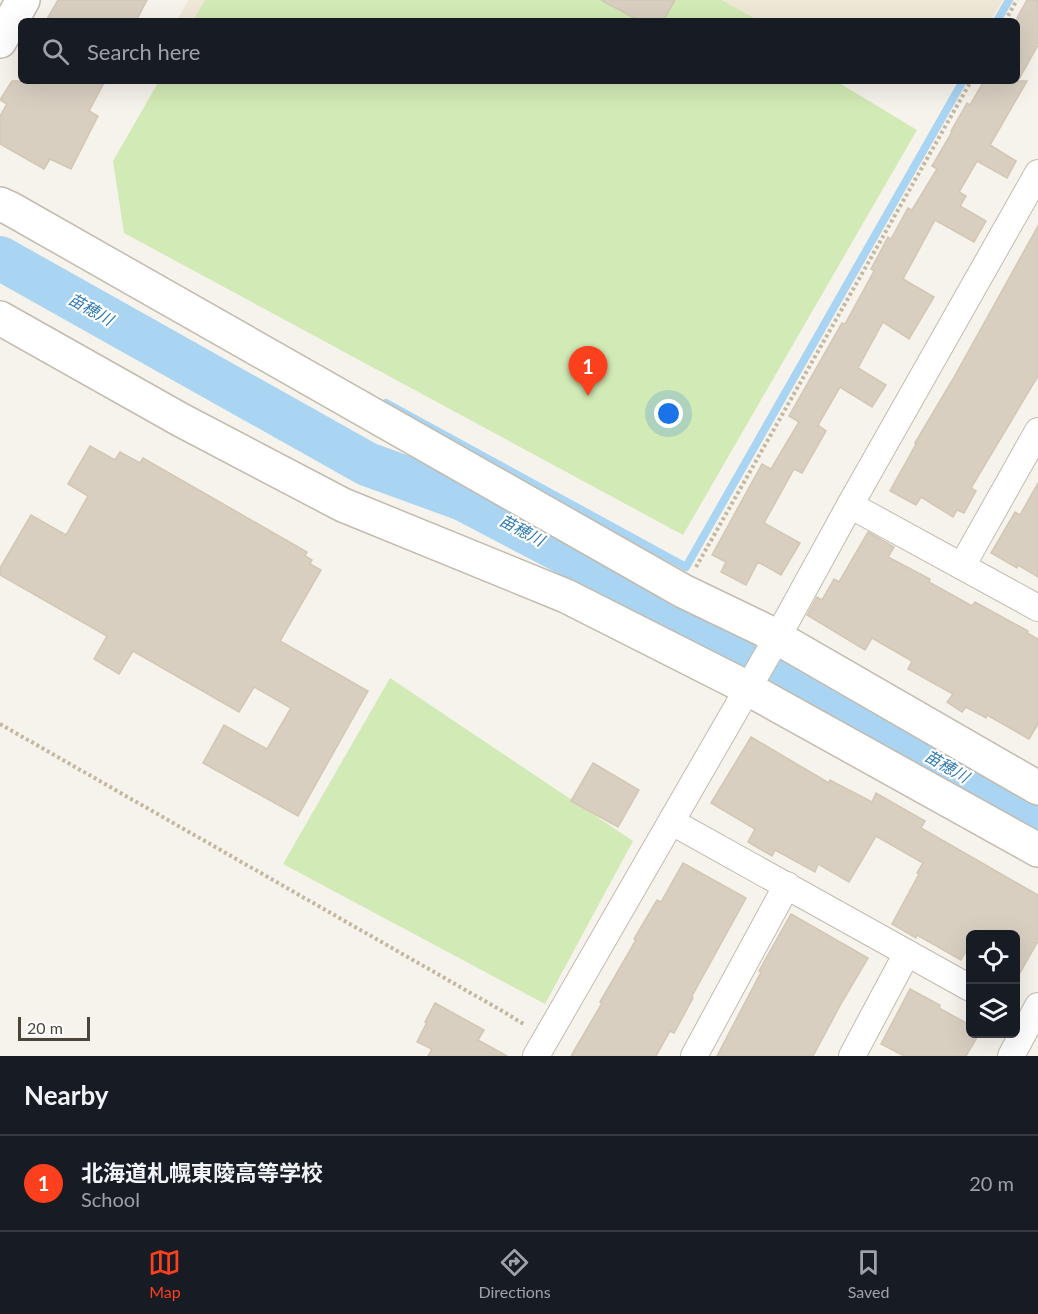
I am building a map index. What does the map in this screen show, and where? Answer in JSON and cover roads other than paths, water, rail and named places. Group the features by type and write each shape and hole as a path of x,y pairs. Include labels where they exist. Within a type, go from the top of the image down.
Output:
{"street":[{"path":"2,33 23,0"},
{"path":"541,1047 773,645 1038,173"},
{"path":"0,204 683,591 764,630 773,645 1038,788"},
{"path":"0,318 181,420 343,505 566,596 750,685 1038,849"},
{"path":"962,566 1038,431"},
{"path":"850,505 1038,608"},
{"path":"672,822 966,986"},
{"path":"694,1056 787,885"},
{"path":"852,1056 907,953"},
{"path":"1011,1056 1030,1016"}],"waterway":[{"path":"999,18 1009,0"},
{"path":"386,403 686,567 961,84"},
{"name":"苗穂川","path":"0,258 367,464 463,499 656,600 1038,817"}],"place":[{"name":"北海道札幌東陵高等学校","path":"588,396"}]}
